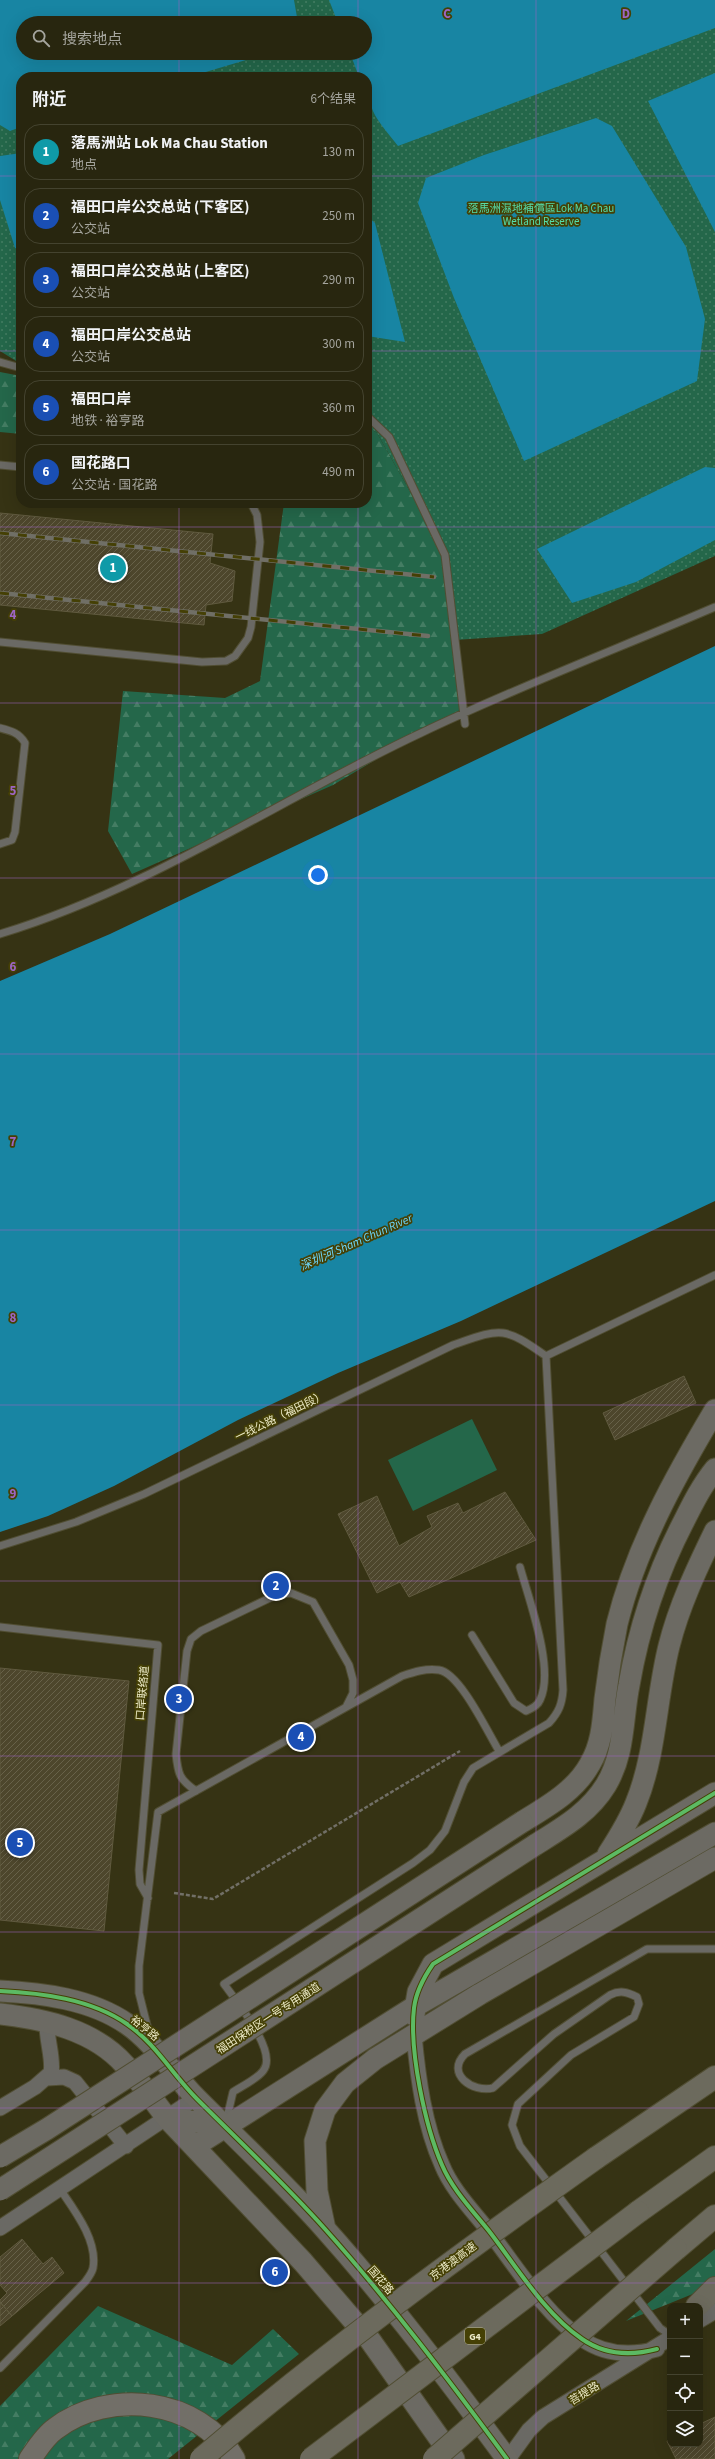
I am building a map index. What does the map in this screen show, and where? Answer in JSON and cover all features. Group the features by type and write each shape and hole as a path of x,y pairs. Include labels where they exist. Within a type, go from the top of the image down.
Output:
{"highway":[{"name":"京港澳高速","path":"201,2459 267,2403 453,2261 596,2158 715,2077"},
{"name":"G4","path":"311,2459 638,2212 715,2157"},
{"path":"434,2459 715,2216"},
{"path":"700,2303 715,2288"}],"main road":[{"path":"0,2157 47,2129 560,1798 582,1777 592,1762 599,1744 618,1623 631,1581 657,1515 686,1457 715,1410"},
{"name":"福田保税区一号专用通道","path":"0,2190 589,1808 615,1769 622,1747 628,1689 644,1617 677,1535 695,1499 715,1469"},
{"path":"606,1858 624,1828 636,1802 649,1758 669,1646 692,1579 715,1531"},
{"path":"414,2035 414,2007 424,1978 433,1964 715,1792"},
{"path":"195,2146 414,2007 715,1833"},
{"path":"325,2229 317,2191 315,2141 325,2110 345,2083 360,2069 414,2035 715,1858"},
{"name":"裕亨路","path":"0,1991 39,1995 83,2003 126,2023 152,2044 196,2098 225,2126"},
{"path":"0,2014 47,2022 73,2030 89,2038 125,2064 167,2118 195,2146 302,2262 370,2340 454,2459"},
{"path":"167,2118 225,2126"},
{"name":"国花路","path":"225,2126 264,2163 325,2229 397,2312 507,2459"},
{"path":"30,2459 54,2429 70,2419 91,2410 113,2404 135,2403 161,2407 189,2418 214,2435 234,2459"}],"street":[{"path":"47,2022 47,2040 52,2067 47,2078"},
{"path":"414,2035 418,2069 434,2146 442,2167 476,2214 551,2311 582,2339 624,2354 638,2354 657,2349"},
{"path":"0,2108 47,2078 64,2077 75,2082 126,2146"},
{"path":"1,2225 60,2189 196,2098"},
{"path":"703,2318 715,2311"},
{"name":"菩提路","path":"507,2459 528,2430 543,2417 657,2349 669,2339"}],"lane":[{"path":"0,362 16,367"},
{"path":"372,421 389,437 445,555 465,724"},
{"path":"0,465 16,467"},
{"path":"0,642 202,662 226,661 235,656 242,648 251,627 260,542 257,515 254,508"},
{"path":"0,934 37,923 136,881 420,733 715,606"},
{"path":"0,728 14,732 21,736 25,743 15,832 12,840 0,844"},
{"path":"225,2126 233,2092 263,2071 267,2063 268,2054 262,2040 224,1984 413,1863 430,1850 446,1831 464,1782 473,1768 499,1751 549,1723 557,1714 562,1704 563,1690 546,1356 715,1275"},
{"name":"一线公路（福田段）","path":"0,1546 76,1522 144,1494 453,1346 488,1333 507,1332 546,1356"},
{"path":"472,1635 514,1703 526,1711 537,1705 540,1701 544,1681 544,1660 520,1567"},
{"path":"196,1791 183,1782 178,1771 176,1754 187,1651 191,1639 201,1631 276,1595 291,1593 314,1602 349,1665 353,1680 353,1694 346,1708"},
{"name":"口岸联络道","path":"0,1627 158,1645 138,1870 140,1884 148,1899"},
{"path":"152,2044 144,2021 138,1993 139,1966 158,1812 402,1676 422,1670 441,1670 457,1681 499,1751"},
{"path":"667,2333 660,2328 520,2146 512,2125 518,2104 565,2060 634,2017 638,2010 637,1997 627,1992 616,1992 554,2034 493,2088 486,2090 466,2084 459,2074 458,2066 465,2054 647,1949 715,1949"},
{"path":"0,2368 85,2282 93,2269 92,2248 85,2230 60,2189"}],"path":[{"path":"174,1894 212,1899 460,1751"}],"green space":[{"name":"落馬洲濕地補償區Lok Ma Chau Wetland Reserve","path":"0,0 715,0 715,556 542,634 455,640 450,563 377,433 372,430 372,72 16,72 16,361 0,351"},
{"path":"0,372 16,375 16,434 0,432"},
{"path":"372,430 377,433 450,563 465,707 333,785 132,874 108,831 123,691 225,698 260,681 283,508 372,508"},
{"path":"472,1419 497,1470 413,1511 388,1460"},
{"path":"715,2249 715,2285 670,2303 667,2303 667,2304 626,2321"},
{"path":"98,2306 232,2365 273,2329 299,2354 168,2459 0,2459 0,2406"}],"water":[{"path":"0,0 294,0 297,16 16,16 16,60 246,60 206,72 16,72 16,129 10,131 0,125"},
{"path":"329,0 715,0 715,28 398,146 379,122 372,107 372,72 357,72 353,60 372,60 372,16 335,16"},
{"path":"715,73 715,232 648,101"},
{"path":"596,118 612,126 686,247 705,319 697,381 524,461 454,298 418,203 426,178 484,155"},
{"path":"16,154 16,248 0,200 0,156"},
{"path":"372,220 375,223 405,342 372,337"},
{"path":"705,467 715,468 715,540 636,582 572,603 537,549"},
{"name":"深圳河 Sham Chun River","path":"715,646 715,1201 461,1321 338,1373 238,1420 114,1486 48,1516 0,1532 0,981 110,934"}],"building":[{"path":"0,513 213,534 210,563 235,571 232,601 206,605 204,625 0,605"},
{"path":"684,1376 696,1403 615,1440 603,1413"},
{"path":"505,1492 536,1540 409,1597 400,1582 377,1593 338,1514 377,1496 399,1546 432,1527 427,1516 458,1503 463,1513"},
{"path":"0,1668 129,1681 104,1931 0,1920"},
{"path":"22,2239 43,2264 52,2257 64,2273 12,2316 0,2302 0,2300 7,2293 0,2285 0,2257"},
{"path":"0,2302 12,2316 0,2326"},
{"path":"715,2417 715,2459 676,2459 670,2447 703,2447 703,2423"}],"railway":[{"path":"0,533 434,577"},
{"path":"0,593 428,636"}],"cycle path":[{"path":"657,2349 638,2353 618,2353 609,2351 591,2344 568,2329 543,2303 451,2183 436,2149 424,2109 416,2066 413,2025 414,2008 421,1984 433,1964 715,1793"},
{"path":"0,1991 32,1993 82,2003 113,2015 127,2024 147,2041 197,2099 294,2195 325,2229 419,2342 507,2459"}],"place":[{"name":"落馬洲站 Lok Ma Chau Station","path":"113,568"},
{"name":"福田口岸公交总站 (下客区)","path":"276,1586"},
{"name":"福田口岸公交总站 (上客区)","path":"179,1699"},
{"name":"福田口岸公交总站","path":"301,1737"},
{"name":"福田口岸","path":"20,1843"},
{"name":"国花路口","path":"275,2272"}]}
